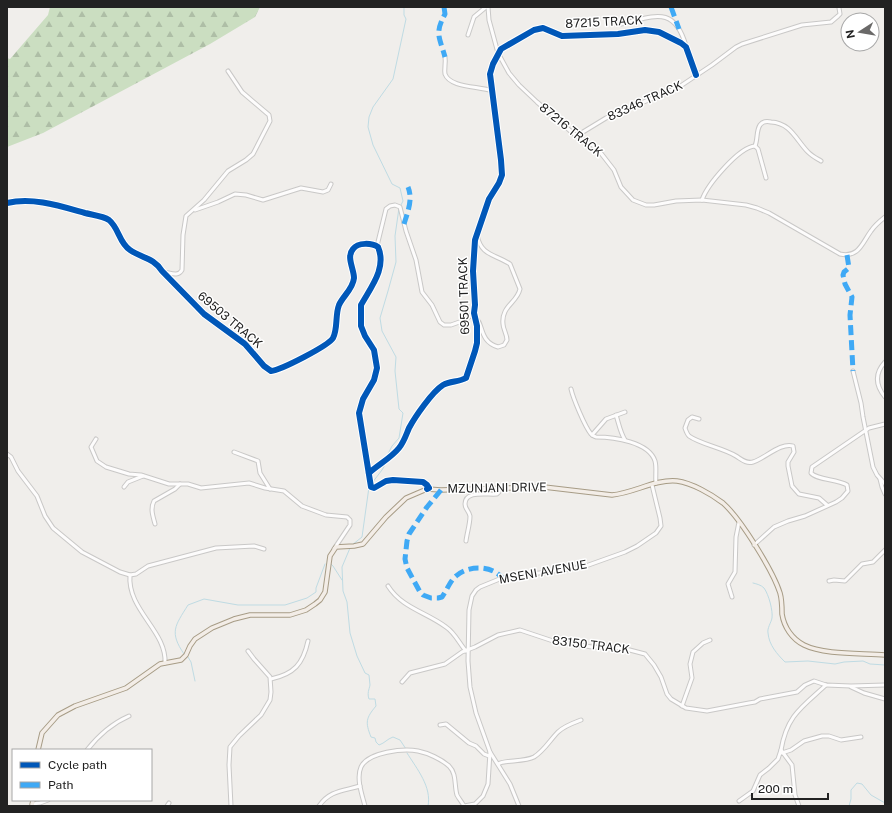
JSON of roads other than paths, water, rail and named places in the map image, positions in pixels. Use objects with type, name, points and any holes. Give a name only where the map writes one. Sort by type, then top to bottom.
[{"type":"main road","name":"MZUNJANI DRIVE","points":[[333,551],[340,546],[354,546],[363,544],[406,498],[427,489],[441,490],[556,487],[612,495],[654,484],[677,481],[695,487],[722,503],[739,522],[775,582],[781,599],[784,620],[789,632],[796,640],[805,646],[819,650],[885,655]]},
{"type":"main road","points":[[38,749],[42,734],[58,715],[75,706],[126,688],[160,664],[181,660],[186,655],[192,642],[200,635],[234,619],[256,614],[290,616],[306,610],[315,604],[320,600],[325,592],[328,563],[333,551]]},
{"type":"street","points":[[468,35],[473,18],[487,7]]},
{"type":"street","name":"87216 TRACK","points":[[487,7],[498,53],[509,73],[537,102],[575,135],[594,146],[600,152],[614,170],[621,187],[633,200],[646,205],[654,206],[676,201],[702,200],[746,205],[762,210],[840,254],[847,255],[859,250],[871,230],[885,217]]},
{"type":"street","name":"83346 TRACK","points":[[575,135],[583,132],[606,118],[674,90],[742,44],[802,25],[831,22],[838,16],[840,8]]},
{"type":"street","points":[[621,24],[656,16],[672,20],[683,34],[696,75]]},
{"type":"street","name":"87215 TRACK","points":[[498,53],[503,48],[518,39],[539,29],[547,29],[562,36],[618,34],[653,30],[677,40],[686,47]]},
{"type":"street","name":"69501 TRACK","points":[[369,473],[394,454],[401,446],[412,424],[432,394],[448,382],[466,378],[476,343],[473,252],[476,233],[489,199],[502,175],[502,160],[490,71],[498,53]]},
{"type":"street","points":[[445,57],[444,71],[450,80],[460,84],[492,91]]},
{"type":"street","points":[[194,210],[228,171],[253,154],[270,121],[269,115],[242,92],[234,83],[228,71]]},
{"type":"street","points":[[755,146],[758,130],[761,124],[766,122],[776,122],[788,128],[798,138],[808,152],[814,158],[821,161]]},
{"type":"street","points":[[702,200],[707,189],[730,162],[748,148],[755,146]]},
{"type":"street","points":[[755,146],[759,151],[766,178]]},
{"type":"street","points":[[162,271],[175,274],[181,272],[185,220],[188,213],[235,194],[246,195],[263,200],[301,188],[323,192],[328,190],[331,184]]},
{"type":"street","name":"69503 TRACK","points":[[7,203],[19,201],[41,202],[109,220],[126,247],[134,253],[151,260],[158,265],[204,314],[245,344],[266,368],[273,371],[305,356],[331,341],[334,334],[339,306],[353,283],[354,277],[350,258],[351,252],[357,245],[373,244],[377,246]]},
{"type":"street","points":[[427,489],[429,488],[428,486],[423,482],[393,480],[386,481],[377,487],[372,487],[358,413],[363,399],[374,380],[377,368],[374,350],[365,336],[361,326],[360,310],[361,305],[376,280],[380,269],[380,253],[377,246],[385,212],[388,207],[395,205],[400,207],[416,260],[422,292],[432,305],[442,324],[447,326],[455,324],[465,320],[474,313]]},
{"type":"street","points":[[474,318],[478,320],[483,335],[488,342],[496,346],[503,346],[507,340],[503,324],[504,312],[517,296],[520,289],[510,264],[490,254],[481,247],[476,233]]},
{"type":"street","points":[[885,362],[879,371],[877,378],[879,389],[885,398]]},
{"type":"street","points":[[853,371],[874,467],[880,479],[885,484]]},
{"type":"street","points":[[571,388],[572,395],[592,435],[596,437],[625,440],[649,451],[655,462],[654,484]]},
{"type":"street","points":[[592,435],[603,422],[625,412]]},
{"type":"street","points":[[616,415],[620,424],[620,432],[625,440]]},
{"type":"street","points":[[698,419],[693,417],[689,418],[685,428],[688,435],[731,453],[746,462],[750,463],[756,461],[788,445],[793,446],[794,450],[788,462],[792,486],[799,494],[819,498],[827,505]]},
{"type":"street","points":[[864,422],[867,425],[874,427]]},
{"type":"street","points":[[754,545],[774,527],[788,520],[805,516],[839,500],[846,495],[848,486],[839,481],[814,476],[811,473],[812,467],[865,431],[885,424]]},
{"type":"street","points":[[96,439],[91,447],[91,450],[101,464],[122,472],[143,476],[169,484],[188,484],[201,488],[249,483],[284,491],[302,506],[326,516],[349,518],[350,525],[335,545],[333,551]]},
{"type":"street","points":[[234,452],[258,461],[260,472],[270,489]]},
{"type":"street","points":[[7,454],[11,457],[18,471],[37,496],[45,516],[53,528],[86,555],[120,572],[130,575],[136,574],[148,566],[216,548],[254,546],[264,549]]},
{"type":"street","points":[[124,486],[128,482],[143,476]]},
{"type":"street","points":[[880,479],[880,483],[885,494]]},
{"type":"street","points":[[155,524],[151,509],[154,501],[175,489],[180,484]]},
{"type":"street","name":"MSENI AVENUE","points":[[366,806],[360,786],[360,771],[362,765],[367,760],[381,754],[411,750],[418,751],[443,762],[451,769],[455,778],[457,794],[464,806],[475,804],[483,796],[488,784],[489,754],[479,724],[470,687],[467,650],[469,605],[476,590],[502,578],[583,567],[625,552],[636,546],[656,533],[661,526],[654,484]]},
{"type":"street","points":[[466,541],[470,515],[466,509],[465,503],[467,498],[472,495],[496,494],[499,492],[500,488]]},
{"type":"street","points":[[732,597],[728,584],[735,572],[739,522]]},
{"type":"street","points":[[829,582],[834,580],[845,581],[862,564],[873,562],[885,550]]},
{"type":"street","points":[[130,575],[129,583],[137,606],[162,643],[166,663]]},
{"type":"street","points":[[388,586],[392,592],[405,604],[448,628],[467,650]]},
{"type":"street","name":"83150 TRACK","points":[[402,682],[410,673],[445,664],[467,650],[498,635],[520,630],[553,641],[592,647],[628,648],[647,656],[661,678],[668,697],[682,706],[707,711],[755,702],[760,699],[794,692],[810,682],[818,682],[826,685],[885,685]]},
{"type":"street","points":[[682,706],[692,678],[690,664],[693,652],[703,643],[710,640]]},
{"type":"street","points":[[271,679],[286,675],[297,666],[304,655],[308,641]]},
{"type":"street","points":[[231,806],[229,765],[230,747],[261,715],[270,700],[271,679],[248,651]]},
{"type":"street","points":[[739,801],[753,791],[760,775],[778,760],[784,734],[794,715],[826,685]]},
{"type":"street","points":[[851,686],[864,693],[885,699]]},
{"type":"street","points":[[89,749],[98,738],[117,722],[129,716]]},
{"type":"street","points":[[498,764],[500,762],[513,762],[534,757],[551,742],[558,732],[581,720]]},
{"type":"street","points":[[440,725],[446,724],[469,743],[476,746],[484,754],[489,754],[498,764],[510,784],[519,806]]},
{"type":"street","points":[[781,752],[791,750],[804,741],[822,736],[829,736],[841,740],[861,737]]},
{"type":"street","points":[[781,752],[792,765],[795,795],[799,806]]},
{"type":"street","points":[[319,806],[326,798],[336,791],[360,786]]},
{"type":"street","points":[[32,803],[43,801]]},
{"type":"waterway","points":[[401,205],[403,201],[400,188],[392,184],[373,145],[368,127],[369,117],[373,107],[393,79],[406,19],[404,15],[404,7]]},
{"type":"waterway","points":[[387,456],[392,446],[399,438],[403,413],[399,409],[395,371],[396,357],[382,331],[380,318],[396,262],[395,236],[399,208]]},
{"type":"waterway","points":[[372,483],[387,461]]},
{"type":"waterway","points":[[352,545],[362,537],[369,487]]},
{"type":"waterway","points":[[350,548],[342,567],[343,591],[347,602],[350,633],[357,656],[365,673],[369,675],[369,699],[375,699],[376,706],[368,717],[368,728],[371,737],[375,738],[379,745],[393,737],[400,740],[406,749]]},
{"type":"waterway","points":[[184,654],[176,640],[175,634],[177,624],[188,605],[204,599],[238,605],[285,605],[307,598],[316,592],[316,588],[325,564]]},
{"type":"waterway","points":[[331,564],[342,580]]},
{"type":"waterway","points":[[753,583],[763,587],[768,595],[772,615],[772,620],[768,629],[770,641],[774,649],[785,662],[808,661],[835,664],[863,661],[870,664],[885,665]]},
{"type":"waterway","points":[[188,657],[191,662],[195,681]]},
{"type":"waterway","points":[[407,753],[426,785],[429,799],[428,806]]},
{"type":"waterway","points":[[849,806],[851,790],[857,783],[862,784],[871,795],[885,803]]}]
